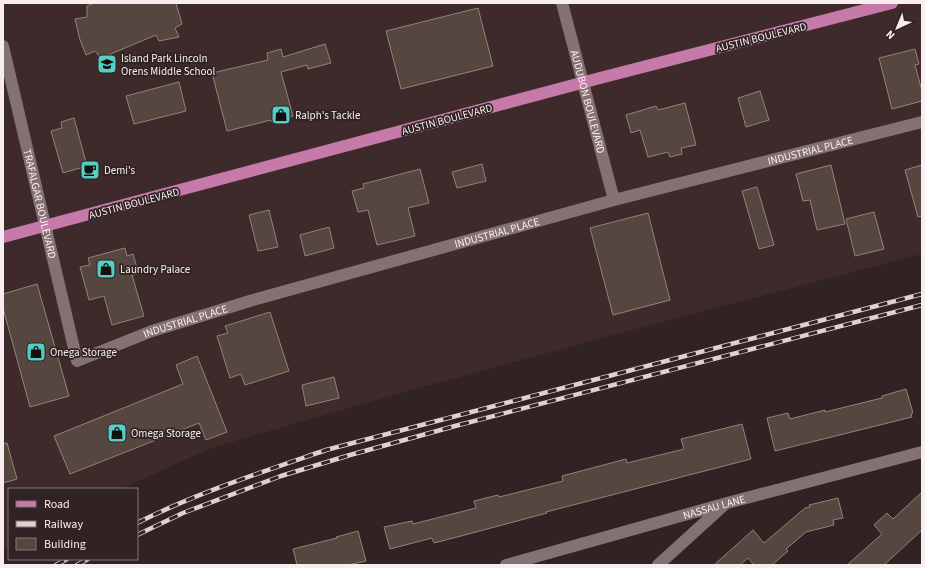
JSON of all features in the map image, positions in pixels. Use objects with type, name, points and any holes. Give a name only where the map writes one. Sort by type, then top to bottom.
[{"type":"main road","name":"AUSTIN BOULEVARD","points":[[3,237],[583,83],[892,3]]},
{"type":"street","name":"AUDUBON BOULEVARD","points":[[562,3],[614,200]]},
{"type":"street","name":"TRAFALGAR BOULEVARD","points":[[3,46],[77,361]]},
{"type":"street","name":"INDUSTRIAL PLACE","points":[[77,361],[152,331],[254,300],[614,200],[922,122]]},
{"type":"street","name":"NASSAU LANE","points":[[506,565],[726,503],[922,452]]},
{"type":"street","points":[[658,565],[726,503]]},
{"type":"shaded area","points":[[3,3],[922,3],[922,254],[639,328],[397,394],[211,448],[123,488],[8,488],[8,548],[3,550],[3,21],[5,20]]},
{"type":"building","points":[[94,3],[176,3],[182,24],[175,28],[179,37],[159,41],[156,35],[101,58],[95,51],[86,55],[80,40],[75,19],[87,17],[87,6]]},
{"type":"building","points":[[478,8],[493,66],[401,89],[386,31]]},
{"type":"building","points":[[325,44],[331,63],[308,69],[307,65],[281,72],[293,116],[227,131],[212,73],[268,60],[267,53],[281,49],[283,57]]},
{"type":"building","points":[[915,49],[919,64],[915,65],[922,91],[922,101],[892,109],[879,58]]},
{"type":"building","points":[[179,82],[186,111],[134,124],[126,96]]},
{"type":"building","points":[[760,91],[769,120],[746,127],[738,98]]},
{"type":"building","points":[[685,103],[696,145],[681,148],[682,154],[670,157],[668,152],[648,157],[640,130],[631,133],[626,115],[656,106],[658,110]]},
{"type":"building","points":[[74,118],[87,166],[63,173],[51,131],[62,128],[61,122]]},
{"type":"building","points":[[482,164],[486,181],[457,188],[452,172]]},
{"type":"building","points":[[831,165],[845,224],[817,230],[810,200],[803,201],[796,174]]},
{"type":"building","points":[[922,165],[922,216],[918,217],[905,170]]},
{"type":"building","points":[[420,169],[429,203],[408,208],[415,236],[377,245],[368,210],[358,212],[352,191],[364,188],[363,184]]},
{"type":"building","points":[[757,187],[774,245],[759,249],[742,191]]},
{"type":"building","points":[[269,210],[278,247],[258,251],[249,215]]},
{"type":"building","points":[[874,212],[884,249],[855,256],[846,219]]},
{"type":"building","points":[[648,213],[670,300],[613,315],[590,228]]},
{"type":"building","points":[[329,227],[334,248],[305,256],[300,235]]},
{"type":"building","points":[[125,248],[127,256],[133,254],[139,274],[132,275],[144,316],[112,325],[104,296],[89,300],[80,267],[90,265],[88,258]]},
{"type":"building","name":"Onega Storage","points":[[37,284],[69,396],[30,407],[3,308],[3,294]]},
{"type":"building","points":[[270,312],[289,371],[245,385],[241,374],[230,378],[217,336],[228,333],[225,326]]},
{"type":"building","name":"Omega Storage","points":[[197,356],[227,432],[206,440],[199,423],[70,474],[54,436],[183,384],[176,365]]},
{"type":"building","points":[[334,377],[339,398],[306,406],[302,385]]},
{"type":"building","points":[[906,389],[913,413],[911,414],[912,417],[775,451],[767,418],[788,413],[790,419],[825,410],[825,412],[882,398],[882,396]]},
{"type":"building","points":[[742,424],[751,459],[546,512],[547,513],[434,543],[432,538],[390,549],[384,527],[412,521],[413,524],[476,508],[474,501],[498,495],[499,497],[563,481],[562,476],[626,459],[627,463],[684,449],[681,439]]},
{"type":"building","points":[[7,443],[17,479],[3,483],[3,444]]},
{"type":"building","points":[[922,492],[922,530],[884,565],[847,565],[882,534],[874,525],[887,513],[893,519]]},
{"type":"building","points":[[838,498],[843,518],[833,520],[834,525],[806,532],[786,549],[788,551],[772,565],[754,565],[748,558],[740,565],[714,565],[753,530],[764,543],[805,508],[810,507],[809,505]]},
{"type":"building","points":[[358,531],[366,561],[348,565],[297,565],[293,549]]},
{"type":"railway","points":[[138,523],[206,493],[326,450],[922,294]]},
{"type":"railway","points":[[138,535],[183,513],[281,476],[350,455],[455,426],[922,305]]},
{"type":"railway","points":[[56,565],[65,560]]},
{"type":"railway","points":[[77,565],[86,560]]},
{"type":"place","name":"Island Park Lincoln Orens Middle School","points":[[107,64]]},
{"type":"place","name":"Ralph's Tackle","points":[[281,115]]},
{"type":"place","name":"Demi's","points":[[90,170]]},
{"type":"place","name":"Laundry Palace","points":[[106,269]]},
{"type":"place","name":"Onega Storage","points":[[36,352]]},
{"type":"place","name":"Omega Storage","points":[[117,433]]}]
